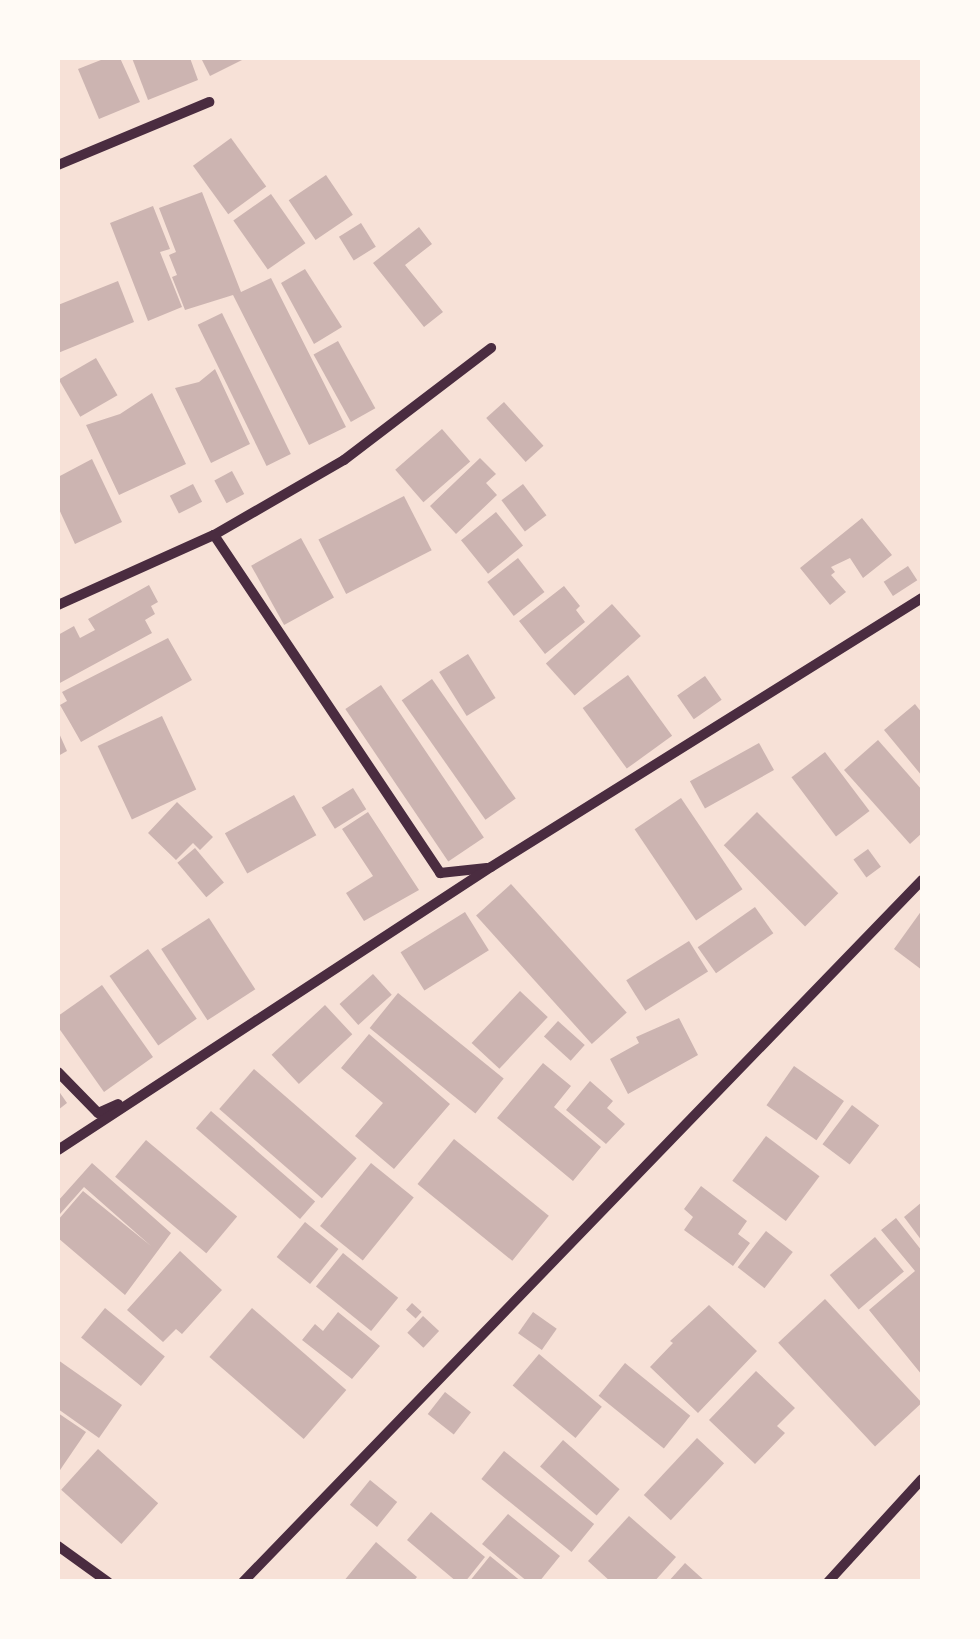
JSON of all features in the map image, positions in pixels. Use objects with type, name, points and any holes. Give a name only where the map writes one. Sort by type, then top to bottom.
[{"type":"street","points":[[58,165],[209,102]]},
{"type":"street","points":[[58,605],[214,534],[344,460],[490,348]]},
{"type":"street","points":[[214,534],[440,872],[492,867]]},
{"type":"street","points":[[58,1150],[492,867],[922,598]]},
{"type":"street","points":[[243,1582],[922,880]]},
{"type":"street","points":[[58,1072],[98,1112],[144,1093]]},
{"type":"street","points":[[828,1582],[922,1479]]},
{"type":"street","points":[[58,1546],[108,1582]]},
{"type":"building","points":[[106,58],[120,58],[140,102],[99,119],[78,69]]},
{"type":"building","points":[[132,58],[190,58],[198,80],[148,100]]},
{"type":"building","points":[[201,58],[246,58],[210,76]]},
{"type":"building","points":[[231,138],[266,187],[228,214],[193,166]]},
{"type":"building","points":[[326,175],[353,215],[316,240],[289,200]]},
{"type":"building","points":[[202,192],[241,292],[271,278],[346,427],[309,445],[233,295],[185,310],[172,277],[177,275],[169,255],[176,252],[159,208]]},
{"type":"building","points":[[271,194],[305,243],[268,270],[233,220]]},
{"type":"building","points":[[153,206],[170,249],[160,252],[182,307],[148,321],[110,223]]},
{"type":"building","points":[[361,223],[376,247],[354,261],[339,237]]},
{"type":"building","points":[[419,227],[432,244],[405,265],[443,312],[424,327],[373,263]]},
{"type":"building","points":[[305,269],[342,327],[314,344],[281,283]]},
{"type":"building","points":[[118,281],[134,322],[58,353],[58,305]]},
{"type":"building","points":[[222,313],[291,454],[267,466],[198,325]]},
{"type":"building","points":[[338,341],[375,408],[351,422],[314,355]]},
{"type":"building","points":[[96,358],[118,395],[80,417],[59,380]]},
{"type":"building","points":[[215,369],[250,444],[211,463],[175,388],[199,382]]},
{"type":"building","points":[[152,393],[186,464],[119,495],[86,425],[120,414]]},
{"type":"building","points":[[504,402],[543,446],[526,462],[486,418]]},
{"type":"building","points":[[442,429],[470,461],[423,502],[395,470]]},
{"type":"building","points":[[480,458],[496,474],[486,483],[497,495],[456,534],[430,506]]},
{"type":"building","points":[[92,459],[122,522],[75,544],[58,507],[58,477]]},
{"type":"building","points":[[232,471],[244,494],[227,503],[214,480]]},
{"type":"building","points":[[193,484],[202,502],[179,514],[170,496]]},
{"type":"building","points":[[523,484],[546,515],[525,531],[501,500]]},
{"type":"building","points":[[404,496],[432,550],[346,594],[318,540]]},
{"type":"building","points":[[496,512],[523,545],[488,574],[461,540]]},
{"type":"building","points":[[862,518],[892,555],[863,578],[850,558],[831,567],[835,572],[831,575],[846,592],[830,605],[800,568]]},
{"type":"building","points":[[301,538],[334,597],[284,625],[251,566]]},
{"type":"building","points":[[518,558],[544,592],[514,616],[487,582]]},
{"type":"building","points":[[908,566],[917,580],[893,596],[884,582]]},
{"type":"building","points":[[149,585],[158,602],[151,606],[155,614],[145,620],[152,633],[58,684],[58,635],[74,626],[80,638],[95,630],[88,619]]},
{"type":"building","points":[[564,586],[580,606],[576,610],[585,622],[545,654],[519,621]]},
{"type":"building","points":[[612,604],[641,636],[575,696],[546,664]]},
{"type":"building","points":[[168,638],[192,680],[81,742],[60,705],[67,701],[62,692]]},
{"type":"building","points":[[468,654],[496,698],[467,716],[439,672]]},
{"type":"building","points":[[628,675],[672,736],[627,769],[583,708]]},
{"type":"building","points":[[705,676],[722,700],[694,719],[677,696]]},
{"type":"building","points":[[432,679],[516,799],[485,820],[402,700]]},
{"type":"building","points":[[381,685],[484,838],[448,862],[345,709]]},
{"type":"building","points":[[915,704],[922,713],[922,776],[884,730]]},
{"type":"building","points":[[162,716],[196,789],[132,819],[98,746]]},
{"type":"building","points":[[58,731],[67,751],[58,756]]},
{"type":"building","points":[[878,740],[922,790],[922,833],[910,844],[844,770]]},
{"type":"building","points":[[759,743],[774,770],[705,808],[690,781]]},
{"type":"building","points":[[825,752],[870,811],[836,836],[791,777]]},
{"type":"building","points":[[353,788],[366,809],[335,829],[322,808]]},
{"type":"building","points":[[294,795],[316,835],[247,874],[225,833]]},
{"type":"building","points":[[681,798],[743,889],[696,921],[635,829]]},
{"type":"building","points":[[177,802],[213,837],[200,850],[193,843],[176,860],[148,833]]},
{"type":"building","points":[[368,812],[419,890],[364,921],[346,893],[373,876],[342,829]]},
{"type":"building","points":[[757,812],[838,893],[805,927],[724,845]]},
{"type":"building","points":[[195,848],[224,882],[206,897],[177,863]]},
{"type":"building","points":[[868,849],[881,867],[866,877],[853,860]]},
{"type":"building","points":[[511,884],[627,1013],[592,1044],[476,915]]},
{"type":"building","points":[[755,907],[773,933],[716,973],[698,947]]},
{"type":"building","points":[[922,910],[922,970],[894,949]]},
{"type":"building","points":[[465,912],[489,950],[424,990],[401,952]]},
{"type":"building","points":[[209,918],[255,989],[207,1020],[161,949]]},
{"type":"building","points":[[689,941],[708,972],[645,1011],[626,980]]},
{"type":"building","points":[[148,949],[197,1019],[158,1046],[109,976]]},
{"type":"building","points":[[373,974],[392,995],[358,1025],[340,1004]]},
{"type":"building","points":[[102,985],[153,1057],[104,1092],[58,1027],[58,1016]]},
{"type":"building","points":[[520,991],[548,1017],[499,1069],[472,1043]]},
{"type":"building","points":[[398,993],[504,1079],[475,1114],[370,1028]]},
{"type":"building","points":[[325,1005],[352,1034],[299,1084],[272,1055]]},
{"type":"building","points":[[679,1018],[698,1055],[628,1094],[610,1059],[639,1043],[636,1037]]},
{"type":"building","points":[[558,1021],[585,1045],[571,1061],[544,1037]]},
{"type":"building","points":[[369,1034],[450,1104],[394,1169],[355,1136],[383,1103],[341,1068]]},
{"type":"building","points":[[543,1063],[571,1086],[554,1107],[601,1147],[573,1181],[497,1118]]},
{"type":"building","points":[[794,1066],[844,1101],[816,1140],[766,1105]]},
{"type":"building","points":[[254,1069],[357,1158],[322,1198],[219,1109]]},
{"type":"building","points":[[590,1081],[613,1101],[607,1108],[625,1124],[606,1144],[566,1110]]},
{"type":"building","points":[[58,1090],[67,1103],[58,1110]]},
{"type":"building","points":[[852,1105],[879,1125],[850,1165],[823,1144]]},
{"type":"building","points":[[211,1111],[315,1202],[300,1219],[196,1128]]},
{"type":"building","points":[[766,1136],[820,1176],[786,1221],[732,1181]]},
{"type":"building","points":[[454,1139],[549,1216],[512,1261],[417,1184]]},
{"type":"building","points":[[146,1140],[237,1216],[206,1253],[115,1177]]},
{"type":"building","points":[[92,1163],[171,1233],[125,1295],[58,1238],[58,1220],[83,1191],[151,1246],[84,1187],[60,1214],[58,1201]]},
{"type":"building","points":[[371,1163],[414,1198],[363,1261],[320,1226]]},
{"type":"building","points":[[701,1186],[747,1221],[738,1234],[750,1243],[733,1266],[684,1230],[693,1217],[684,1209]]},
{"type":"building","points":[[922,1202],[922,1241],[904,1217]]},
{"type":"building","points":[[896,1218],[922,1251],[922,1375],[869,1310],[915,1271],[881,1230]]},
{"type":"building","points":[[305,1222],[338,1249],[310,1284],[277,1257]]},
{"type":"building","points":[[766,1231],[793,1252],[764,1288],[738,1267]]},
{"type":"building","points":[[875,1237],[904,1271],[859,1309],[830,1275]]},
{"type":"building","points":[[180,1251],[222,1290],[182,1334],[176,1329],[163,1342],[127,1310]]},
{"type":"building","points":[[343,1253],[398,1298],[371,1331],[316,1286]]},
{"type":"building","points":[[825,1299],[922,1403],[875,1447],[778,1343]]},
{"type":"building","points":[[412,1303],[422,1312],[416,1318],[406,1310]]},
{"type":"building","points":[[709,1305],[757,1351],[698,1413],[650,1367],[673,1343],[670,1341]]},
{"type":"building","points":[[105,1308],[165,1356],[141,1386],[81,1338]]},
{"type":"building","points":[[252,1308],[346,1390],[304,1439],[209,1357]]},
{"type":"building","points":[[338,1312],[380,1346],[352,1379],[302,1340],[315,1324],[323,1331]]},
{"type":"building","points":[[533,1312],[557,1329],[542,1350],[518,1333]]},
{"type":"building","points":[[423,1316],[439,1331],[423,1348],[407,1333]]},
{"type":"building","points":[[539,1354],[602,1407],[575,1438],[513,1385]]},
{"type":"building","points":[[58,1360],[122,1405],[99,1438],[58,1409]]},
{"type":"building","points":[[625,1363],[690,1416],[664,1449],[599,1396]]},
{"type":"building","points":[[756,1371],[795,1408],[777,1426],[785,1433],[755,1464],[709,1420]]},
{"type":"building","points":[[445,1392],[471,1412],[454,1434],[428,1414]]},
{"type":"building","points":[[58,1413],[86,1432],[58,1473]]},
{"type":"building","points":[[697,1438],[724,1463],[671,1520],[644,1495]]},
{"type":"building","points":[[563,1440],[620,1489],[597,1516],[540,1466]]},
{"type":"building","points":[[98,1449],[158,1503],[121,1544],[61,1490]]},
{"type":"building","points":[[504,1451],[594,1524],[571,1552],[481,1479]]},
{"type":"building","points":[[370,1480],[397,1502],[377,1527],[350,1505]]},
{"type":"building","points":[[431,1512],[485,1557],[465,1582],[457,1582],[407,1540]]},
{"type":"building","points":[[508,1514],[560,1556],[539,1582],[528,1582],[482,1544]]},
{"type":"building","points":[[629,1516],[676,1557],[654,1582],[611,1582],[588,1561]]},
{"type":"building","points":[[376,1542],[417,1577],[413,1582],[343,1582]]},
{"type":"building","points":[[490,1556],[522,1582],[469,1582]]},
{"type":"building","points":[[685,1563],[706,1582],[668,1582]]}]
